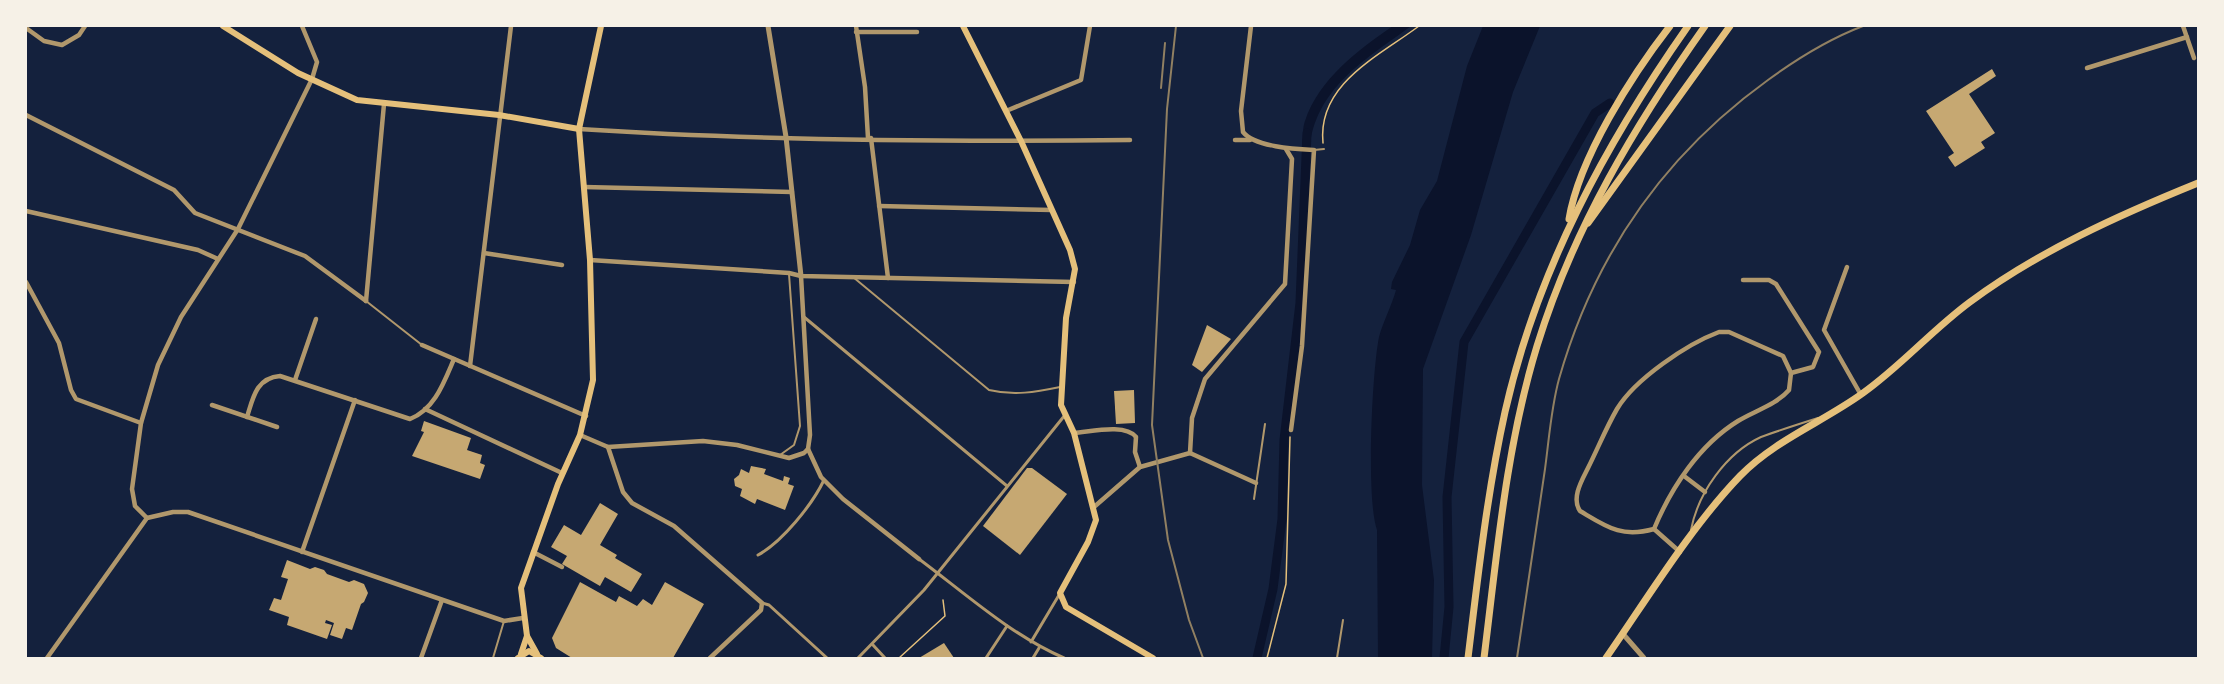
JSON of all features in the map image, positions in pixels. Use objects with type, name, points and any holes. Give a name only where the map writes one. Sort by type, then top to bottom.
[{"type":"main road","points":[[224,26],[312,79],[357,100],[500,115],[579,129]]},
{"type":"main road","points":[[540,657],[527,636],[521,588],[562,473],[580,435],[593,380],[590,261],[579,129],[601,26]]},
{"type":"main road","points":[[963,26],[1021,141],[1070,250],[1075,269],[1066,318],[1060,387],[1065,415],[1074,433],[1096,520],[1088,542],[1060,593],[1066,607],[1153,658]]},
{"type":"main road","points":[[1568,227],[1573,197],[1620,100],[1670,26]]},
{"type":"main road","points":[[1468,658],[1486,517],[1505,411],[1532,318],[1568,227],[1624,121],[1688,26]]},
{"type":"main road","points":[[1484,658],[1502,509],[1522,406],[1537,346],[1583,229],[1636,128],[1705,26]]},
{"type":"main road","points":[[1583,229],[1604,204],[1730,26]]},
{"type":"main road","points":[[1606,658],[1708,513],[1740,475],[1790,437],[1861,394],[1889,373],[1960,310],[2014,273],[2132,211],[2198,183]]},
{"type":"main road","points":[[519,657],[527,636]]},
{"type":"main road","points":[[519,657],[529,651],[540,657]]},
{"type":"street","points":[[26,28],[44,41],[62,45],[79,35],[85,26]]},
{"type":"street","points":[[147,518],[135,506],[132,489],[141,423],[158,365],[169,341],[238,229],[312,79],[317,62],[302,26]]},
{"type":"street","points":[[470,366],[511,26]]},
{"type":"street","points":[[768,26],[786,137],[801,276],[810,435],[808,449],[824,480],[843,499],[1007,626],[1039,648],[1064,658]]},
{"type":"street","points":[[1006,111],[1081,80],[1090,26]]},
{"type":"street","points":[[1251,26],[1240,119],[1242,132],[1252,140]]},
{"type":"street","points":[[2183,26],[2194,58]]},
{"type":"street","points":[[888,278],[856,28],[916,32]]},
{"type":"street","points":[[2086,68],[2187,37]]},
{"type":"street","points":[[366,301],[384,104]]},
{"type":"street","points":[[26,115],[119,165],[174,190],[195,213],[305,256],[366,301]]},
{"type":"street","points":[[579,129],[786,137],[1021,141],[1130,140]]},
{"type":"street","points":[[1235,140],[1252,140],[1286,149],[1314,150],[1302,346],[1291,430]]},
{"type":"street","points":[[1190,453],[1192,418],[1205,379],[1285,284],[1292,159],[1286,149]]},
{"type":"street","points":[[584,188],[792,192]]},
{"type":"street","points":[[879,206],[1052,210]]},
{"type":"street","points":[[26,211],[198,250],[218,259]]},
{"type":"street","points":[[484,253],[562,265]]},
{"type":"street","points":[[590,261],[789,273],[801,276],[1074,282]]},
{"type":"street","points":[[1847,267],[1824,330],[1861,394]]},
{"type":"street","points":[[1743,280],[1769,280],[1776,284],[1819,351],[1814,367],[1791,374]]},
{"type":"street","points":[[26,282],[59,343],[71,390],[76,399],[141,423]]},
{"type":"street","points":[[804,317],[1007,486]]},
{"type":"street","points":[[294,380],[316,319]]},
{"type":"street","points":[[1719,332],[1729,332],[1783,356],[1791,374],[1792,382],[1784,396],[1736,422],[1712,441],[1684,476],[1654,529],[1636,534],[1619,532],[1580,511],[1576,506],[1576,499],[1584,477],[1618,407],[1638,385],[1668,361],[1719,332]]},
{"type":"street","points":[[422,345],[586,416]]},
{"type":"street","points":[[247,417],[255,392],[264,381],[276,376],[410,419],[425,409],[440,392],[454,359]]},
{"type":"street","points":[[302,552],[355,400]]},
{"type":"street","points":[[212,405],[277,428]]},
{"type":"street","points":[[425,409],[562,473]]},
{"type":"street","points":[[858,658],[873,645],[938,573],[1065,415]]},
{"type":"street","points":[[1074,433],[1121,430],[1132,432],[1136,437],[1136,452],[1140,467]]},
{"type":"street","points":[[580,435],[608,447],[703,441],[738,445],[778,456],[797,456],[808,449]]},
{"type":"street","points":[[608,447],[623,492],[632,503],[674,526],[762,603],[769,605],[827,658]]},
{"type":"street","points":[[1094,507],[1140,467],[1190,453],[1256,483]]},
{"type":"street","points":[[1684,476],[1705,492]]},
{"type":"street","points":[[758,555],[771,548],[817,495],[824,480]]},
{"type":"street","points":[[47,658],[147,518],[173,512],[188,512],[504,621],[523,618]]},
{"type":"street","points":[[1654,529],[1680,552]]},
{"type":"street","points":[[532,552],[562,567]]},
{"type":"street","points":[[1031,642],[1060,593]]},
{"type":"street","points":[[422,658],[442,600]]},
{"type":"street","points":[[710,658],[761,610],[762,603]]},
{"type":"street","points":[[986,658],[1007,626]]},
{"type":"street","points":[[1623,634],[1644,658]]},
{"type":"street","points":[[873,645],[885,658]]},
{"type":"street","points":[[1033,658],[1039,648]]},
{"type":"lane","points":[[1314,150],[1324,149]]},
{"type":"lane","points":[[778,456],[794,445],[800,426],[789,273]]},
{"type":"lane","points":[[852,277],[989,390],[1005,394],[1060,387]]},
{"type":"lane","points":[[366,301],[422,345]]},
{"type":"lane","points":[[1688,542],[1693,520],[1705,492],[1736,455],[1759,438],[1825,415]]},
{"type":"lane","points":[[1254,499],[1265,424]]},
{"type":"lane","points":[[1337,658],[1343,620]]},
{"type":"lane","points":[[493,658],[504,621]]},
{"type":"path","points":[[1324,149],[1321,125],[1326,108],[1340,88],[1356,71],[1419,26]]},
{"type":"path","points":[[1267,658],[1286,584],[1288,444],[1291,430]]},
{"type":"path","points":[[899,658],[945,616],[943,600]]},
{"type":"water","points":[[1393,26],[1411,26],[1347,75],[1323,106],[1310,144],[1302,143],[1304,124],[1311,106],[1330,79],[1366,45]]},
{"type":"water","points":[[1483,26],[1540,26],[1513,92],[1471,235],[1423,369],[1422,485],[1434,580],[1432,658],[1378,658],[1377,530],[1371,465],[1376,354],[1379,337],[1396,290],[1391,289],[1392,282],[1410,245],[1420,210],[1437,181],[1467,66]]},
{"type":"building","points":[[1992,69],[1996,76],[1969,94],[1995,133],[1981,142],[1985,148],[1955,167],[1948,157],[1954,153],[1926,111]]},
{"type":"building","points":[[1207,325],[1231,339],[1202,372],[1192,365]]},
{"type":"building","points":[[1134,390],[1135,423],[1116,424],[1114,391]]},
{"type":"building","points":[[424,421],[471,438],[467,450],[482,455],[480,463],[485,465],[480,479],[412,456],[424,432],[421,431]]},
{"type":"building","points":[[751,466],[766,469],[764,474],[783,481],[784,476],[790,478],[788,484],[794,486],[785,510],[757,499],[755,504],[740,496],[742,489],[735,486],[734,479],[739,475],[741,469],[749,473]]},
{"type":"building","points":[[1027,468],[1032,468],[1067,494],[1020,555],[983,526]]},
{"type":"building","points":[[600,503],[618,514],[600,545],[617,555],[615,558],[642,574],[631,592],[605,577],[600,586],[562,564],[567,556],[551,547],[564,525],[581,535]]},
{"type":"building","points":[[287,560],[310,569],[315,567],[324,570],[327,574],[349,582],[354,580],[364,584],[368,593],[361,604],[352,630],[346,628],[342,639],[330,635],[334,623],[326,620],[325,623],[332,625],[327,639],[287,625],[289,617],[269,610],[274,598],[281,600],[288,579],[281,577]]},
{"type":"building","points":[[580,582],[616,602],[619,596],[637,606],[643,599],[652,605],[665,582],[704,604],[673,658],[572,658],[556,648],[552,638]]},
{"type":"building","points":[[944,643],[954,658],[919,658]]},
{"type":"waterway","points":[[1444,658],[1449,607],[1447,497],[1464,342],[1595,113],[1610,103]]},
{"type":"waterway","points":[[1257,658],[1273,589],[1282,519],[1284,440],[1300,303],[1307,133]]},
{"type":"railway","points":[[1176,26],[1167,109],[1152,425],[1168,540],[1189,620],[1203,658]]},
{"type":"railway","points":[[1517,658],[1556,390],[1574,334],[1613,250],[1665,175],[1696,141],[1731,109],[1802,57],[1863,26]]},
{"type":"railway","points":[[1161,88],[1165,43]]}]
